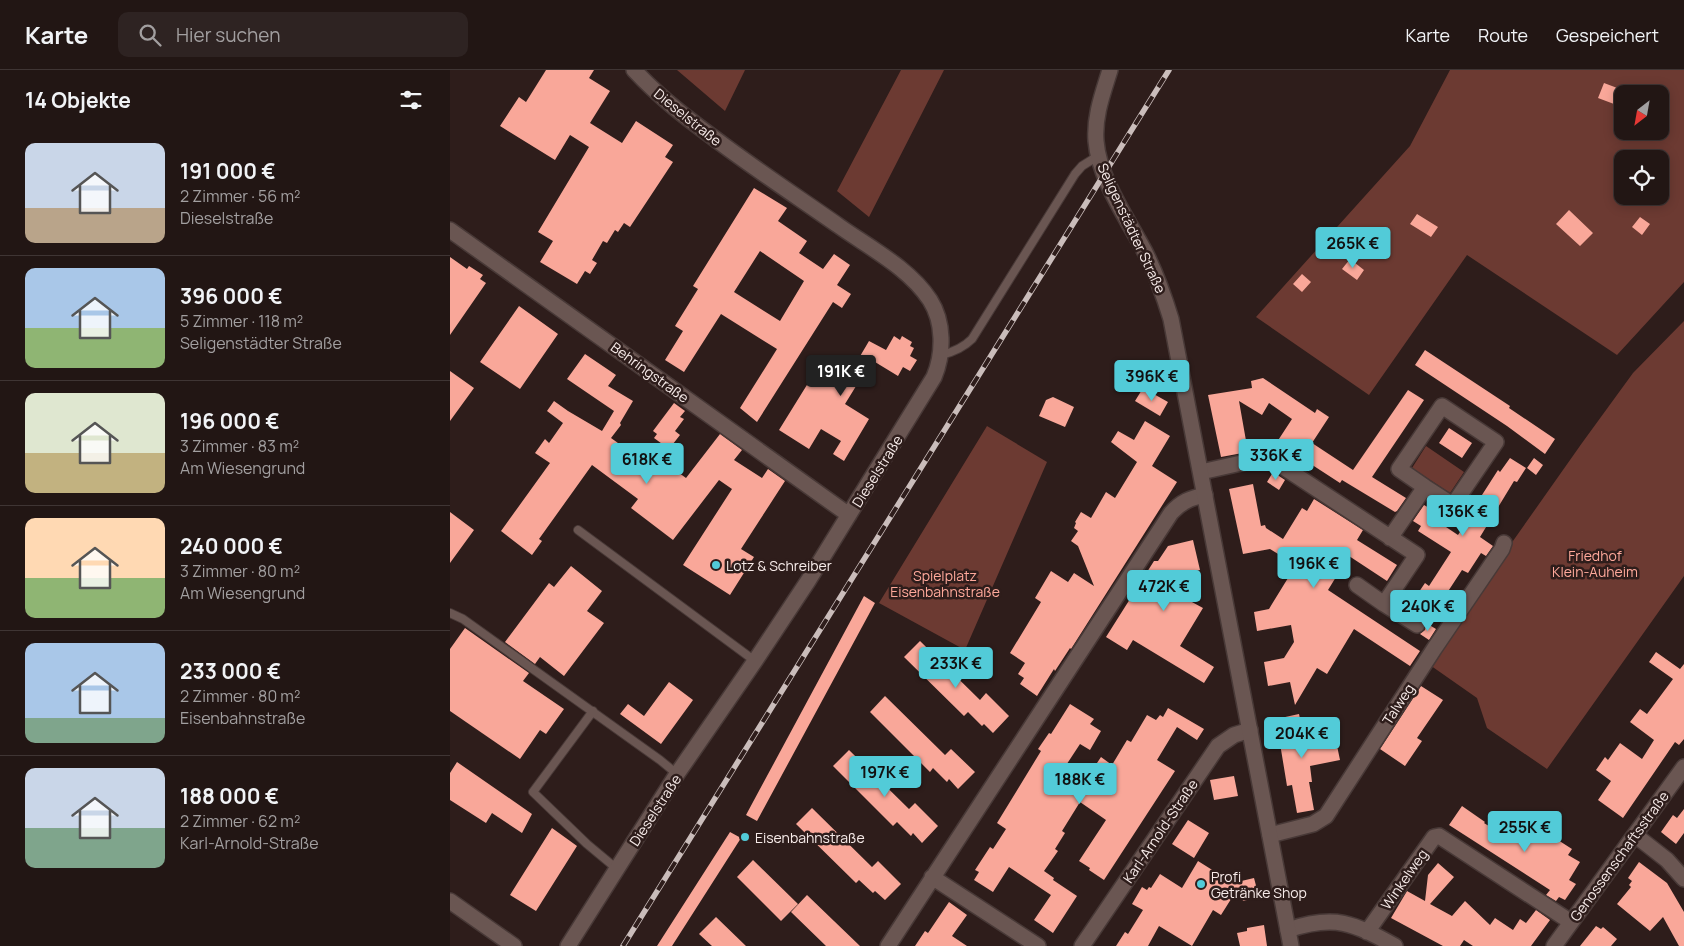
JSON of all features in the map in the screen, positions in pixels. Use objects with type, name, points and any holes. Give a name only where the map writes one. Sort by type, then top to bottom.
[{"type":"street","name":"Dieselstraße","points":[[568,946],[677,774],[755,661],[849,515],[931,383],[938,369],[941,355],[937,314],[931,302],[916,282],[884,257],[738,156],[680,113],[658,95],[634,70]]},
{"type":"street","name":"Seligenstädter Straße","points":[[1110,70],[1099,107],[1096,127],[1098,156],[1104,174],[1145,252],[1164,296],[1171,319],[1291,946]]},
{"type":"street","name":"Behringstraße","points":[[450,230],[849,515]]},
{"type":"street","points":[[1442,406],[1496,442],[1453,505],[1425,487],[1399,470],[1442,406]]},
{"type":"street","points":[[1201,472],[1268,457],[1417,556],[1384,604]]},
{"type":"street","points":[[1390,538],[1425,487]]},
{"type":"street","points":[[888,946],[1171,513],[1183,502],[1205,495]]},
{"type":"street","name":"Talweg","points":[[1270,835],[1313,824],[1326,816],[1434,649],[1502,549],[1504,543]]},
{"type":"street","points":[[1356,585],[1416,625]]},
{"type":"street","name":"Karl-Arnold-Straße","points":[[1082,946],[1218,746],[1234,735],[1250,730]]},
{"type":"street","name":"Genossenschaftsstraße","points":[[1554,946],[1684,767]]},
{"type":"street","points":[[1635,835],[1667,860],[1684,879]]},
{"type":"street","name":"Winkelweg","points":[[1367,932],[1434,837],[1439,836],[1571,922]]},
{"type":"street","points":[[932,877],[1038,946]]},
{"type":"street","points":[[450,901],[514,946]]},
{"type":"street","points":[[1288,930],[1326,921],[1340,922],[1367,932],[1395,946]]},
{"type":"lane","points":[[941,355],[955,352],[972,339],[1076,174],[1082,166],[1098,156]]},
{"type":"lane","points":[[578,530],[755,661]]},
{"type":"lane","points":[[450,614],[463,618],[677,774]]},
{"type":"lane","points":[[593,711],[533,792],[617,869]]},
{"type":"green space","points":[[677,70],[745,70],[725,111]]},
{"type":"green space","points":[[901,70],[944,70],[869,217],[837,191]]},
{"type":"green space","points":[[1450,70],[1684,70],[1684,282],[1617,355],[1467,255],[1369,395],[1256,317],[1410,146]]},
{"type":"green space","name":"Friedhof Klein-Auheim","points":[[1684,321],[1684,576],[1547,769],[1487,728],[1477,698],[1427,663],[1633,373]]},
{"type":"green space","name":"Spielplatz Eisenbahnstraße","points":[[987,426],[1047,462],[965,650],[879,603]]},
{"type":"green space","points":[[1426,446],[1464,472],[1450,493],[1412,468]]},
{"type":"building","points":[[546,70],[594,70],[589,78],[610,91],[590,123],[622,143],[636,121],[673,145],[665,157],[673,162],[630,227],[624,223],[618,232],[615,230],[607,243],[603,241],[592,260],[597,263],[590,274],[585,271],[577,284],[540,262],[553,241],[538,232],[589,147],[570,135],[555,160],[500,126],[519,97],[526,102]]},
{"type":"building","points":[[1604,83],[1614,87],[1614,104],[1598,98]]},
{"type":"building","points":[[754,188],[787,208],[778,221],[807,241],[799,253],[823,269],[834,254],[850,265],[837,285],[851,294],[842,308],[833,302],[757,422],[740,408],[777,349],[721,314],[684,372],[665,360],[683,331],[675,326],[698,289],[693,286]],"holes":[[[760,251],[804,281],[780,321],[734,292]]]},
{"type":"building","points":[[1569,210],[1593,233],[1580,246],[1556,224]]},
{"type":"building","points":[[1417,214],[1438,227],[1431,237],[1410,224]]},
{"type":"building","points":[[1640,217],[1650,224],[1642,235],[1632,227]]},
{"type":"building","points":[[450,257],[467,269],[469,266],[483,275],[480,279],[486,283],[450,335]]},
{"type":"building","points":[[1350,259],[1364,270],[1357,280],[1342,269]]},
{"type":"building","points":[[1302,274],[1311,282],[1302,292],[1293,284]]},
{"type":"building","points":[[519,306],[558,334],[520,389],[480,362]]},
{"type":"building","points":[[894,336],[900,340],[902,336],[912,342],[910,346],[914,348],[910,356],[917,360],[910,371],[903,367],[898,376],[875,362],[864,379],[861,378],[845,404],[869,419],[844,461],[833,454],[841,441],[821,429],[809,449],[779,430],[823,359],[849,375],[869,341],[886,350]]},
{"type":"building","points":[[1425,350],[1510,406],[1509,408],[1555,439],[1545,454],[1507,426],[1415,365]]},
{"type":"building","points":[[585,354],[616,375],[608,386],[633,401],[620,423],[621,425],[611,438],[646,463],[653,454],[686,478],[720,434],[742,450],[734,460],[762,478],[768,469],[785,481],[741,549],[754,557],[730,595],[683,565],[732,489],[719,480],[673,540],[631,508],[638,499],[592,465],[539,539],[542,541],[532,555],[501,531],[550,463],[535,453],[545,439],[549,443],[563,423],[547,411],[554,401],[602,431],[614,411],[567,379]]},
{"type":"building","points":[[450,371],[474,388],[450,421]]},
{"type":"building","points":[[1263,378],[1315,413],[1317,409],[1329,417],[1312,443],[1353,470],[1408,390],[1424,400],[1372,477],[1406,498],[1397,511],[1395,512],[1342,480],[1340,483],[1300,457],[1295,464],[1283,456],[1286,452],[1275,445],[1292,419],[1269,403],[1262,415],[1239,401],[1248,452],[1221,457],[1208,395],[1252,388],[1251,381]]},
{"type":"building","points":[[1143,388],[1168,402],[1160,416],[1135,401]]},
{"type":"building","points":[[1053,397],[1074,407],[1065,427],[1039,416],[1046,400]]},
{"type":"building","points":[[674,403],[685,411],[680,417],[684,419],[675,431],[680,435],[669,449],[654,438],[657,434],[653,431]]},
{"type":"building","points":[[1145,421],[1170,436],[1152,466],[1177,482],[1071,649],[1055,671],[1054,669],[1037,696],[1020,684],[1024,678],[1018,674],[1025,663],[1010,653],[1041,602],[1035,598],[1051,571],[1068,582],[1074,573],[1094,586],[1078,546],[1071,541],[1078,531],[1074,528],[1075,522],[1081,512],[1091,518],[1106,492],[1115,498],[1137,462],[1111,442],[1118,431],[1134,440]]},
{"type":"building","points":[[1449,428],[1472,443],[1462,458],[1439,443]]},
{"type":"building","points":[[1510,458],[1526,468],[1517,482],[1514,481],[1480,537],[1493,546],[1486,556],[1481,553],[1468,573],[1462,570],[1445,596],[1441,593],[1423,618],[1408,608],[1425,583],[1429,586],[1451,552],[1418,531],[1421,526],[1413,521],[1424,505],[1431,509],[1428,515],[1458,535],[1498,470],[1500,472]]},
{"type":"building","points":[[1534,458],[1543,465],[1536,475],[1527,468]]},
{"type":"building","points":[[1273,472],[1285,480],[1279,490],[1267,482]]},
{"type":"building","points":[[1253,484],[1261,526],[1265,525],[1266,528],[1283,539],[1302,508],[1307,511],[1314,499],[1363,530],[1357,540],[1397,565],[1387,581],[1349,556],[1328,590],[1420,651],[1410,666],[1354,629],[1327,674],[1317,668],[1295,705],[1290,682],[1268,686],[1264,662],[1284,658],[1294,642],[1291,625],[1257,631],[1254,612],[1269,609],[1296,565],[1270,549],[1243,554],[1229,489]]},
{"type":"building","points":[[450,512],[474,530],[450,563]]},
{"type":"building","points":[[1193,540],[1200,570],[1176,575],[1179,595],[1203,608],[1180,646],[1214,667],[1204,683],[1133,640],[1127,650],[1106,637],[1154,561],[1158,561],[1168,546]]},
{"type":"building","points":[[571,566],[602,591],[587,611],[604,623],[564,676],[540,657],[535,664],[505,642],[549,583],[554,587]]},
{"type":"building","points":[[864,596],[875,603],[757,821],[746,815]]},
{"type":"building","points":[[1426,623],[1436,629],[1429,640],[1420,634],[1425,630]]},
{"type":"building","points":[[465,628],[529,673],[523,681],[564,709],[546,734],[540,730],[520,759],[450,711],[450,649]]},
{"type":"building","points":[[920,641],[980,700],[986,693],[1009,716],[993,733],[984,724],[982,726],[968,712],[964,716],[904,657]]},
{"type":"building","points":[[1656,652],[1680,669],[1684,664],[1684,739],[1679,745],[1675,742],[1623,818],[1598,800],[1611,781],[1596,770],[1605,757],[1608,760],[1620,743],[1642,759],[1654,740],[1630,722],[1640,709],[1647,714],[1673,679],[1649,662]]},
{"type":"building","points":[[669,682],[693,700],[661,744],[620,714],[628,704],[644,716]]},
{"type":"building","points":[[1421,686],[1443,700],[1417,738],[1422,741],[1405,766],[1380,749]]},
{"type":"building","points":[[885,696],[945,755],[951,749],[975,772],[958,789],[949,779],[947,782],[933,768],[930,772],[870,712]]},
{"type":"building","points":[[1070,704],[1094,719],[1090,724],[1101,731],[1090,750],[1080,744],[1059,776],[1079,790],[1101,757],[1112,765],[1127,740],[1131,742],[1147,715],[1156,720],[1160,715],[1163,717],[1168,708],[1204,729],[1197,740],[1177,727],[1157,760],[1175,771],[1104,880],[1079,861],[1106,820],[1080,802],[1062,831],[1065,833],[1055,849],[1058,851],[1044,871],[1054,878],[1053,880],[1077,896],[1053,933],[1034,920],[1051,895],[1009,867],[993,892],[974,880],[979,872],[975,870],[990,847],[993,849],[1006,829],[997,823],[1041,751],[1038,749],[1049,733],[1051,734]]},
{"type":"building","points":[[1299,714],[1306,747],[1336,741],[1340,760],[1310,766],[1312,782],[1309,782],[1314,810],[1297,813],[1292,785],[1287,786],[1276,719]]},
{"type":"building","points":[[849,750],[909,809],[915,803],[938,826],[922,843],[913,833],[911,836],[897,822],[893,826],[833,766]]},
{"type":"building","points":[[457,762],[532,814],[522,833],[492,813],[486,823],[450,800],[450,773]]},
{"type":"building","points":[[1234,776],[1238,796],[1214,800],[1210,780]]},
{"type":"building","points":[[1462,806],[1484,823],[1516,843],[1518,840],[1525,844],[1536,826],[1572,849],[1568,855],[1580,862],[1569,880],[1576,884],[1565,900],[1559,897],[1556,901],[1546,895],[1550,890],[1449,825]]},
{"type":"building","points":[[812,808],[872,867],[878,861],[901,884],[885,900],[875,891],[873,893],[859,880],[856,883],[796,824]]},
{"type":"building","points":[[1684,809],[1684,833],[1676,844],[1661,832],[1673,815],[1677,818]]},
{"type":"building","points":[[1188,820],[1209,833],[1194,858],[1172,844]]},
{"type":"building","points":[[552,828],[577,846],[536,911],[510,895]]},
{"type":"building","points":[[730,832],[741,838],[672,946],[657,946]]},
{"type":"building","points":[[753,860],[798,904],[781,921],[737,877]]},
{"type":"building","points":[[1198,861],[1233,883],[1254,878],[1259,897],[1243,901],[1238,888],[1221,915],[1213,910],[1192,946],[1159,926],[1148,946],[1116,946],[1125,932],[1128,934],[1143,910],[1132,904],[1142,887],[1147,890],[1149,887],[1151,888],[1160,874],[1182,888]]},
{"type":"building","points":[[1639,862],[1667,883],[1684,912],[1684,946],[1679,946],[1663,917],[1650,931],[1617,904],[1631,887],[1629,885],[1632,881],[1628,878]]},
{"type":"building","points":[[1438,863],[1454,877],[1430,904],[1452,916],[1465,901],[1490,925],[1495,918],[1513,930],[1520,919],[1526,923],[1536,910],[1550,920],[1531,946],[1473,946],[1464,940],[1460,946],[1443,946],[1391,918],[1407,891],[1425,901],[1428,875]]},
{"type":"building","points":[[807,895],[860,946],[826,946],[791,912]]},
{"type":"building","points":[[949,902],[967,915],[952,936],[967,946],[915,946],[925,931],[928,933]]},
{"type":"building","points":[[716,917],[746,946],[712,946],[699,934]]},
{"type":"building","points":[[1264,925],[1267,946],[1240,946],[1237,933],[1247,931],[1247,928]]},
{"type":"building","points":[[1596,926],[1601,929],[1603,927],[1617,939],[1611,946],[1580,946]]},
{"type":"railway","points":[[623,946],[1169,70]]},
{"type":"place","name":"Lotz & Schreiber","points":[[716,565]]},
{"type":"place","name":"Eisenbahnstraße","points":[[745,837]]},
{"type":"place","name":"Profi Getränke Shop","points":[[1201,884]]}]
